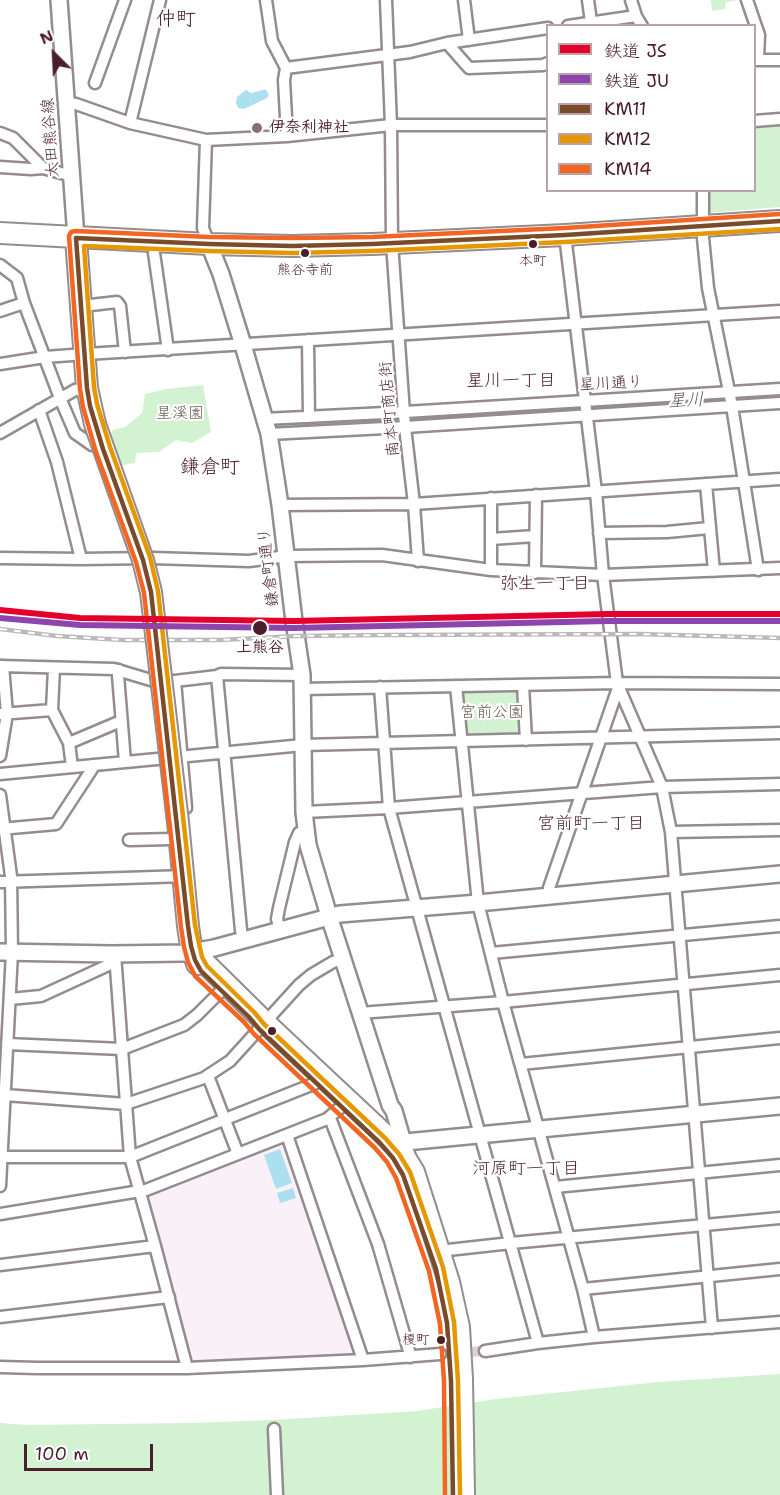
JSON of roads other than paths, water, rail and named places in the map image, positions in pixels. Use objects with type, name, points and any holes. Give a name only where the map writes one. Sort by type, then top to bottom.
[{"type":"highway","points":[[703,232],[780,221]]},
{"type":"highway","points":[[0,245],[77,244],[211,249],[323,258],[393,249],[703,232],[780,233]]},
{"type":"highway","points":[[0,233],[154,253],[211,249]]},
{"type":"highway","points":[[77,244],[88,392],[95,424],[143,560],[151,592],[179,876],[194,952],[262,1026],[319,1080],[340,1108],[398,1148]]},
{"type":"highway","points":[[340,1108],[372,1123],[398,1148],[418,1184],[438,1260],[457,1390],[464,1495]]},
{"type":"highway","points":[[398,1148],[393,1158],[405,1179],[438,1260]]},
{"type":"highway","points":[[453,1495],[457,1390]]},
{"type":"street","name":"太田熊谷線","points":[[59,0],[77,244]]},
{"type":"street","points":[[95,83],[125,0]]},
{"type":"street","points":[[130,123],[160,0]]},
{"type":"street","points":[[266,0],[272,41],[286,68],[287,136]]},
{"type":"street","name":"南本町商店街","points":[[386,0],[393,249],[405,427],[418,561]]},
{"type":"street","points":[[464,0],[469,39]]},
{"type":"street","points":[[588,0],[591,22]]},
{"type":"street","points":[[580,24],[639,21],[631,0]]},
{"type":"street","points":[[747,0],[755,24]]},
{"type":"street","points":[[756,26],[759,35],[756,60],[780,60]]},
{"type":"street","points":[[286,68],[410,52],[469,39],[546,28]]},
{"type":"street","points":[[447,43],[469,68],[546,64]]},
{"type":"street","points":[[67,103],[130,123],[206,140],[287,136],[391,125],[546,125]]},
{"type":"street","points":[[756,121],[780,119]]},
{"type":"street","points":[[0,133],[13,138],[43,168]]},
{"type":"street","points":[[206,140],[203,228],[211,249]]},
{"type":"street","points":[[0,167],[43,168],[72,176]]},
{"type":"street","points":[[703,192],[703,232],[708,288],[732,406],[758,570]]},
{"type":"street","points":[[566,240],[617,685],[662,787],[671,832],[712,1328]]},
{"type":"street","name":"鎌倉町通り","points":[[211,249],[267,426],[280,505],[302,682],[304,812],[308,845],[390,1111],[394,1111],[398,1148]]},
{"type":"street","points":[[154,253],[168,350]]},
{"type":"street","points":[[0,265],[17,278],[24,303],[75,434],[92,445]]},
{"type":"street","points":[[82,306],[117,302],[120,306],[125,352]]},
{"type":"street","points":[[0,311],[24,303]]},
{"type":"street","points":[[0,364],[86,354],[780,311]]},
{"type":"street","points":[[308,340],[309,417]]},
{"type":"street","name":"星川通り","points":[[267,426],[309,417],[780,389]]},
{"type":"street","points":[[0,433],[75,390],[88,392],[102,412],[107,434],[153,558]]},
{"type":"street","points":[[88,392],[83,415],[133,558]]},
{"type":"street","name":"星川通り","points":[[267,426],[405,427],[780,403]]},
{"type":"street","points":[[39,410],[57,462],[81,559]]},
{"type":"street","points":[[280,505],[414,504],[780,478]]},
{"type":"street","points":[[706,484],[714,571]]},
{"type":"street","points":[[535,573],[536,495]]},
{"type":"street","points":[[491,498],[491,570]]},
{"type":"street","points":[[599,533],[667,532],[709,528]]},
{"type":"street","points":[[491,539],[535,536]]},
{"type":"street","points":[[0,558],[153,558],[249,561],[286,556],[382,555],[491,570],[603,576],[780,568]]},
{"type":"street","points":[[0,756],[4,714],[1,666],[119,670],[154,681],[175,681],[221,674],[380,687],[780,684]]},
{"type":"street","points":[[54,668],[52,710],[69,744],[72,767]]},
{"type":"street","points":[[119,670],[125,762]]},
{"type":"street","points":[[217,676],[243,940]]},
{"type":"street","points":[[129,840],[174,830],[162,758],[154,681]]},
{"type":"street","points":[[5,882],[191,875],[175,681]]},
{"type":"street","points":[[524,685],[526,740]]},
{"type":"street","points":[[549,896],[549,888],[617,685]]},
{"type":"street","points":[[456,686],[478,903],[594,1337]]},
{"type":"street","points":[[380,687],[389,808],[538,1343]]},
{"type":"street","points":[[4,714],[52,710]]},
{"type":"street","points":[[69,744],[122,721]]},
{"type":"street","points":[[0,774],[303,745],[780,733]]},
{"type":"street","points":[[2,829],[56,824],[93,765]]},
{"type":"street","points":[[304,812],[389,808],[662,787],[780,784]]},
{"type":"street","points":[[0,795],[5,882],[7,1044],[0,1186]]},
{"type":"street","points":[[671,832],[780,830]]},
{"type":"street","points":[[280,930],[277,919],[295,842],[299,833],[306,832]]},
{"type":"street","points":[[6,952],[116,958],[176,954],[214,948],[340,914],[417,909],[780,874]]},
{"type":"street","points":[[491,953],[780,926]]},
{"type":"street","points":[[6,1004],[41,996],[116,958]]},
{"type":"street","points":[[116,958],[130,1157],[187,1368]]},
{"type":"street","points":[[5,1095],[126,1104],[208,1076],[230,1061],[298,985],[333,962],[343,959]]},
{"type":"street","points":[[360,1013],[503,1002],[780,975]]},
{"type":"street","points":[[7,1044],[122,1049],[184,1025],[197,1016],[225,988]]},
{"type":"street","points":[[521,1064],[780,1038]]},
{"type":"street","points":[[208,1076],[238,1154]]},
{"type":"street","points":[[1,1157],[130,1157],[319,1080]]},
{"type":"street","points":[[398,1148],[481,1134],[780,1106]]},
{"type":"street","points":[[0,1214],[140,1191],[287,1135],[340,1108]]},
{"type":"street","points":[[340,1108],[333,1122],[378,1244],[410,1357]]},
{"type":"street","points":[[372,1123],[390,1111]]},
{"type":"street","points":[[287,1135],[363,1360]]},
{"type":"street","points":[[555,1187],[780,1165]]},
{"type":"street","points":[[438,1260],[448,1250],[780,1218]]},
{"type":"street","points":[[0,1265],[155,1246]]},
{"type":"street","points":[[583,1289],[780,1269]]},
{"type":"street","points":[[0,1317],[169,1297]]},
{"type":"street","points":[[485,1351],[594,1337],[780,1322]]},
{"type":"street","points":[[0,1367],[187,1368],[440,1354]]},
{"type":"street","points":[[274,1429],[278,1495]]},
{"type":"water","points":[[246,90],[251,93],[266,90],[269,95],[244,109],[238,108],[237,97]]},
{"type":"water","points":[[280,1149],[292,1183],[276,1189],[264,1155]]},
{"type":"water","points":[[293,1188],[296,1198],[280,1203],[277,1193]]},
{"type":"waterway","name":"星川","points":[[593,407],[780,396]]},
{"type":"waterway","name":"星川","points":[[413,418],[577,408]]},
{"type":"waterway","name":"星川","points":[[274,426],[381,420]]},
{"type":"tunnel","points":[[440,1354],[485,1351]]},
{"type":"railway","points":[[0,629],[57,636],[123,640],[221,640],[296,636],[638,634],[780,638]]},
{"type":"rail line","name":"JS","points":[[0,610],[80,618],[294,621],[608,614],[780,614]]},
{"type":"rail line","name":"JU","points":[[0,618],[80,625],[294,628],[608,621],[780,621]]},
{"type":"place","name":"伊奈利神社","points":[[257,128]]},
{"type":"place","name":"本町","points":[[533,244]]},
{"type":"place","name":"熊谷寺前","points":[[305,253]]},
{"type":"place","name":"上熊谷","points":[[260,628]]},
{"type":"place","name":"榎町","points":[[441,1340]]},
{"type":"district","name":"仲町","points":[[176,20]]},
{"type":"district","name":"星川一丁目","points":[[511,381]]},
{"type":"district","name":"鎌倉町","points":[[210,468]]},
{"type":"district","name":"弥生一丁目","points":[[545,584]]},
{"type":"district","name":"宮前町一丁目","points":[[591,824]]},
{"type":"district","name":"河原町一丁目","points":[[526,1169]]},
{"type":"park label","name":"星溪園","points":[[180,414]]},
{"type":"park label","name":"宮前公園","points":[[492,713]]}]
